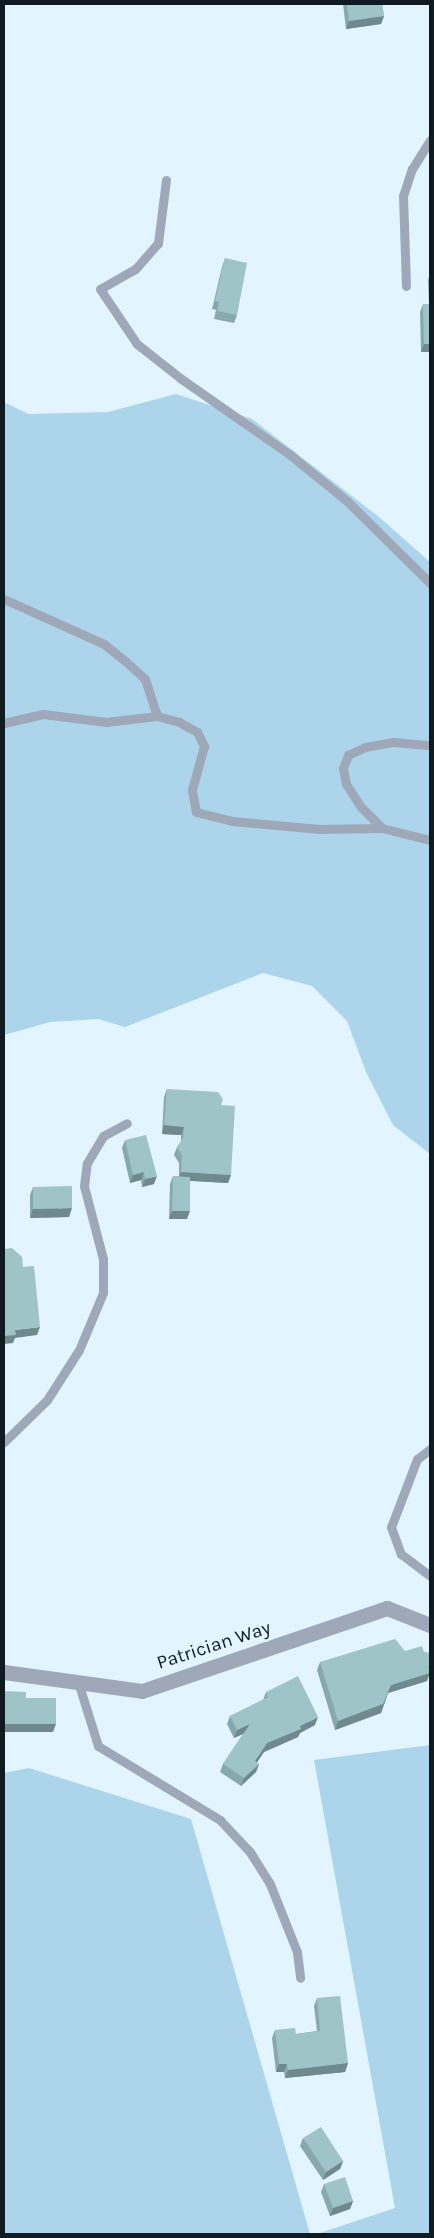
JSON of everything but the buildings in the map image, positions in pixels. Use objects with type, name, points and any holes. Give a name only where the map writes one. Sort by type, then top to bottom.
[{"type":"street","name":"Patrician Way","points":[[4,1672],[142,1691],[387,1608],[430,1625]]},
{"type":"lane","points":[[406,286],[403,196],[412,168],[430,140]]},
{"type":"lane","points":[[166,180],[158,243],[135,269],[100,289],[137,344],[180,378],[289,454],[347,501],[430,583]]},
{"type":"lane","points":[[4,599],[104,644],[145,679],[157,716]]},
{"type":"lane","points":[[4,722],[43,714],[106,722],[157,716],[179,722],[197,732],[204,746],[192,790],[196,812],[232,821],[320,829],[382,828],[430,840]]},
{"type":"lane","points":[[382,828],[361,807],[346,784],[343,768],[348,755],[365,747],[392,742],[430,745]]},
{"type":"lane","points":[[4,1442],[47,1400],[79,1350],[103,1294],[103,1259],[84,1186],[87,1163],[103,1136],[127,1123]]},
{"type":"lane","points":[[430,1449],[417,1459],[392,1527],[401,1554],[430,1576]]},
{"type":"lane","points":[[78,1682],[98,1746],[220,1820],[250,1852],[270,1884],[297,1952],[300,1978]]},
{"type":"shaded area","points":[[176,394],[252,419],[379,517],[430,562],[430,1154],[393,1125],[366,1072],[347,1021],[312,986],[263,973],[125,1027],[98,1019],[50,1022],[4,1035],[4,402],[28,414],[108,412]]},
{"type":"shaded area","points":[[430,1745],[430,2234],[317,2234],[395,2208],[314,1760]]},
{"type":"shaded area","points":[[29,1768],[191,1819],[310,2234],[4,2234],[4,1773]]}]
